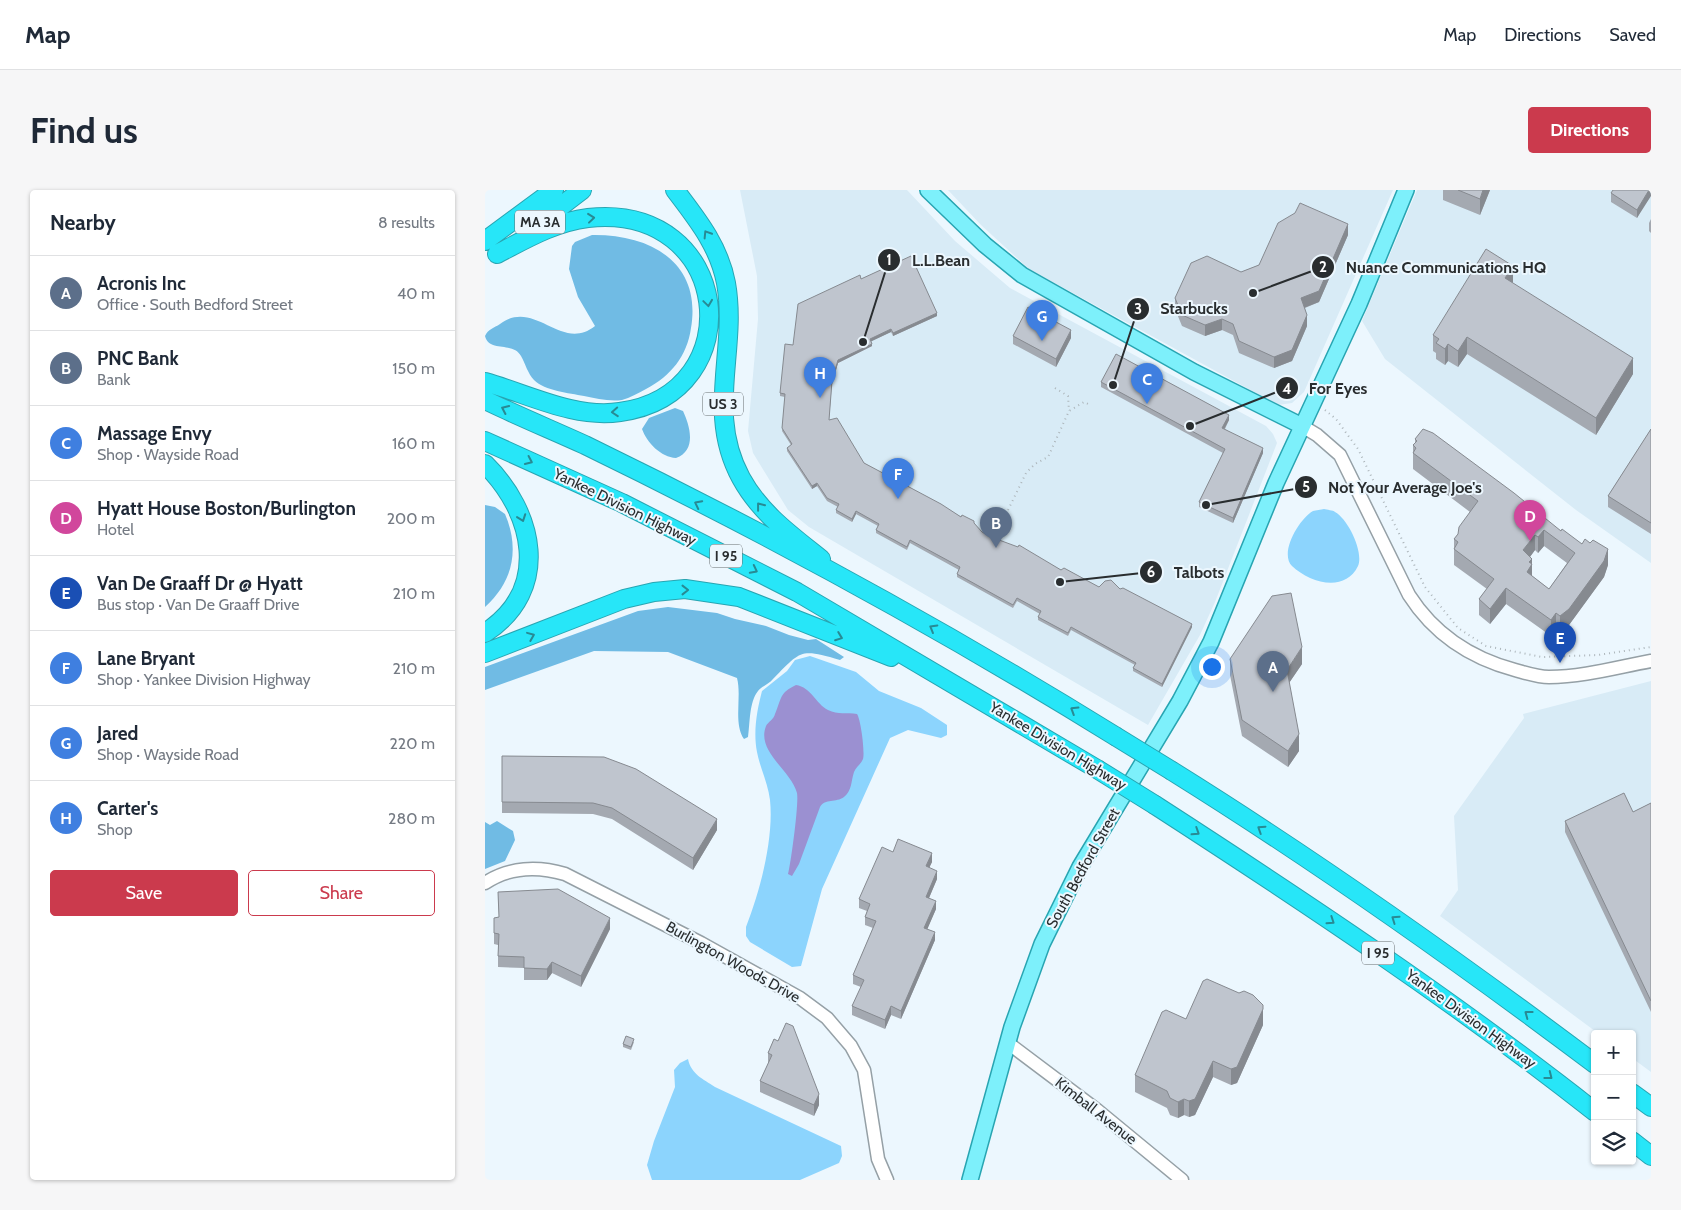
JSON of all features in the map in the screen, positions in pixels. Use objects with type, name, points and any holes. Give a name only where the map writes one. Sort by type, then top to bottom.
[{"type":"highway","points":[[485,241],[554,190]]},
{"type":"highway","name":"MA 3A","points":[[491,258],[582,190]]},
{"type":"highway","name":"US 3","points":[[675,190],[714,245],[725,282],[728,337],[723,382],[723,404],[724,418],[734,464],[749,490],[767,514],[850,583]]},
{"type":"highway","points":[[485,382],[573,410],[598,413],[627,411],[654,402],[684,380],[699,358],[709,331],[707,296],[694,261],[670,236],[645,223],[614,217],[568,222],[548,228],[491,258]]},
{"type":"highway","name":"I 95","points":[[485,400],[585,446],[850,583],[1049,695],[1172,771],[1388,914],[1490,986],[1591,1061]]},
{"type":"highway","name":"Yankee Division Highway","points":[[485,441],[622,503],[797,592],[1097,769],[1282,888],[1414,977],[1545,1072],[1591,1109]]},
{"type":"highway","points":[[485,464],[503,483],[517,504],[524,522],[529,548],[526,577],[519,595],[501,619],[485,633]]},
{"type":"highway","points":[[485,653],[633,596],[664,590],[695,590],[726,594],[752,602],[959,687]]},
{"type":"highway","points":[[1636,1096],[1651,1108]]},
{"type":"highway","points":[[1636,1144],[1651,1156]]},
{"type":"main road","points":[[928,190],[985,244],[1022,275],[1194,372],[1301,426]]},
{"type":"main road","name":"South Bedford Street","points":[[970,1180],[1008,1043],[1033,966],[1055,915],[1080,867],[1180,702],[1211,642],[1301,426],[1359,304],[1406,190]]},
{"type":"street","points":[[1301,426],[1317,435],[1340,455],[1409,595],[1423,615],[1455,644],[1489,662],[1539,676],[1571,676],[1651,661]]},
{"type":"street","name":"Burlington Woods Drive","points":[[485,883],[503,873],[521,870],[539,869],[565,874],[701,943],[820,1011],[845,1038],[864,1070],[878,1159],[887,1180]]},
{"type":"street","name":"Kimball Avenue","points":[[1008,1043],[1097,1110],[1183,1180]]},
{"type":"street","points":[[881,1168],[896,1180]]},
{"type":"path","points":[[1009,510],[1026,473],[1035,464],[1048,457],[1069,411],[1068,396],[1055,388]]},
{"type":"path","points":[[1313,401],[1336,419],[1358,448],[1421,580],[1435,601],[1458,628],[1487,646],[1543,657],[1598,655],[1651,647]]},
{"type":"path","points":[[1069,411],[1084,402],[1090,406]]},
{"type":"shaded area","points":[[740,190],[907,190],[955,241],[1010,288],[1266,426],[1273,434],[1277,443],[1215,602],[1200,635],[1148,725],[809,527],[788,510],[753,453],[748,431],[758,319],[757,276]]},
{"type":"shaded area","points":[[948,190],[1393,190],[1304,392],[1292,403],[1278,405],[1029,269],[981,225]]},
{"type":"shaded area","points":[[1417,190],[1651,190],[1651,563],[1576,510],[1385,359],[1362,321]]},
{"type":"shaded area","points":[[592,235],[614,236],[634,240],[652,247],[668,257],[680,270],[688,286],[692,305],[691,328],[682,356],[670,371],[655,384],[622,400],[603,400],[544,387],[532,378],[517,352],[513,349],[491,344],[485,336],[491,329],[513,318],[525,317],[571,333],[583,333],[595,326],[578,297],[569,269],[572,246],[575,242]]},
{"type":"shaded area","points":[[675,408],[683,411],[690,437],[687,449],[676,458],[665,455],[655,448],[647,439],[642,429],[649,418]]},
{"type":"shaded area","points":[[485,505],[495,507],[505,514],[510,527],[513,552],[508,576],[495,597],[485,607]]},
{"type":"shaded area","points":[[1324,509],[1334,511],[1345,521],[1357,545],[1359,553],[1358,566],[1345,580],[1336,582],[1317,581],[1299,572],[1292,566],[1289,560],[1289,545],[1297,528],[1313,511]]},
{"type":"shaded area","points":[[668,607],[717,613],[808,640],[816,639],[844,657],[840,660],[808,653],[796,658],[760,689],[755,696],[751,707],[748,737],[744,739],[738,718],[739,693],[737,678],[668,652],[594,651],[485,690],[485,667],[638,611]]},
{"type":"shaded area","points":[[810,656],[856,672],[879,691],[921,708],[947,725],[947,735],[941,738],[908,730],[890,738],[822,889],[801,966],[792,967],[750,942],[746,936],[746,927],[765,865],[771,815],[769,794],[757,752],[756,729],[757,713],[762,691],[787,671],[795,660]]},
{"type":"shaded area","points":[[1651,681],[1651,1072],[1636,1061],[1636,1030],[1594,1030],[1440,916],[1458,890],[1454,816],[1524,718],[1523,714]]},
{"type":"shaded area","points":[[796,685],[810,692],[828,710],[857,714],[863,744],[863,759],[854,772],[847,795],[841,799],[825,802],[820,807],[799,864],[792,876],[788,874],[796,820],[797,793],[788,776],[770,753],[764,735],[766,726],[774,716],[782,696]]},
{"type":"shaded area","points":[[497,821],[513,831],[515,840],[505,861],[485,869],[485,822],[490,825]]},
{"type":"shaded area","points":[[688,1059],[692,1069],[702,1079],[715,1087],[841,1146],[842,1156],[839,1163],[800,1180],[652,1180],[647,1165],[654,1141],[675,1087],[674,1070],[680,1063]]},
{"type":"building","points":[[1458,190],[1483,190],[1480,199]]},
{"type":"building","points":[[1613,190],[1649,190],[1637,210],[1611,193]]},
{"type":"building","points":[[1300,203],[1348,224],[1319,291],[1301,298],[1307,315],[1292,350],[1274,357],[1239,341],[1233,324],[1222,319],[1205,325],[1182,315],[1175,298],[1191,263],[1207,256],[1241,272],[1259,265],[1278,223],[1295,213]]},
{"type":"building","points":[[1486,249],[1513,266],[1505,278],[1633,358],[1596,418],[1467,337],[1458,351],[1448,344],[1445,349],[1436,343],[1439,339],[1433,335]]},
{"type":"building","points":[[911,256],[937,313],[893,333],[891,329],[870,339],[872,344],[838,360],[832,381],[829,420],[837,418],[864,463],[941,504],[961,517],[962,515],[974,521],[982,532],[1018,547],[1019,545],[1061,570],[1064,568],[1099,587],[1105,581],[1111,580],[1120,589],[1123,588],[1192,624],[1162,684],[1133,668],[1136,663],[1071,627],[1068,633],[1038,617],[1041,611],[1017,598],[1013,605],[957,574],[960,567],[910,540],[907,547],[876,530],[879,524],[856,511],[852,519],[836,510],[839,504],[827,498],[817,483],[812,486],[787,448],[792,444],[782,428],[785,394],[780,393],[785,344],[793,345],[798,304],[860,275],[861,279]]},
{"type":"building","points":[[1028,307],[1071,330],[1056,359],[1013,336]]},
{"type":"building","points":[[1116,354],[1229,415],[1222,428],[1263,448],[1233,518],[1199,502],[1225,449],[1101,382]]},
{"type":"building","points":[[1423,429],[1433,433],[1514,493],[1561,531],[1562,529],[1582,544],[1585,539],[1590,543],[1593,540],[1608,549],[1604,561],[1569,609],[1560,616],[1556,613],[1551,620],[1506,588],[1490,609],[1479,599],[1494,579],[1454,549],[1458,542],[1454,539],[1458,534],[1459,527],[1478,501],[1413,453],[1416,448],[1413,445],[1417,441],[1415,439]],"holes":[[[1544,530],[1575,553],[1549,589],[1527,572],[1532,564],[1529,562],[1532,559],[1523,550],[1535,535],[1538,537]]]},
{"type":"building","points":[[1651,429],[1651,523],[1608,496]]},
{"type":"building","points":[[1291,593],[1302,647],[1287,670],[1299,734],[1288,751],[1242,720],[1230,659],[1272,596]]},
{"type":"building","points":[[502,756],[604,757],[636,769],[717,819],[693,858],[612,808],[593,803],[502,802]]},
{"type":"building","points":[[1624,793],[1633,812],[1651,803],[1651,1001],[1565,821]]},
{"type":"building","points":[[898,839],[932,853],[926,866],[937,871],[926,897],[936,901],[924,928],[935,932],[901,1011],[891,1006],[885,1020],[852,1006],[864,980],[853,975],[876,921],[865,917],[870,904],[859,899],[882,847],[893,852]]},
{"type":"building","points":[[558,889],[610,918],[581,976],[552,962],[547,969],[524,968],[524,957],[498,956],[499,934],[494,933],[494,918],[499,917],[498,892]]},
{"type":"building","points":[[1207,979],[1239,993],[1244,991],[1253,995],[1263,1005],[1263,1009],[1237,1067],[1231,1069],[1213,1061],[1195,1099],[1189,1101],[1184,1099],[1178,1102],[1170,1098],[1167,1091],[1135,1075],[1162,1012],[1166,1010],[1186,1019],[1203,981]]},
{"type":"building","points":[[786,1023],[793,1026],[819,1094],[814,1105],[760,1081],[772,1055],[768,1053],[774,1039],[778,1041]]},
{"type":"building","points":[[626,1036],[634,1039],[631,1047],[623,1044]]},
{"type":"place","name":"Nuance Communications HQ","points":[[1253,293]]},
{"type":"place","name":"Jared","points":[[1042,341]]},
{"type":"place","name":"L.L.Bean","points":[[863,342]]},
{"type":"place","name":"Starbucks","points":[[1113,385]]},
{"type":"place","name":"Carter's","points":[[820,398]]},
{"type":"place","name":"Massage Envy","points":[[1147,404]]},
{"type":"place","name":"For Eyes","points":[[1190,426]]},
{"type":"place","name":"Lane Bryant","points":[[898,499]]},
{"type":"place","name":"Not Your Average Joe's","points":[[1206,505]]},
{"type":"place","name":"Hyatt House Boston/Burlington","points":[[1530,541]]},
{"type":"place","name":"PNC Bank","points":[[996,548]]},
{"type":"place","name":"Talbots","points":[[1060,582]]},
{"type":"place","name":"Van De Graaff Dr @ Hyatt","points":[[1560,663]]},
{"type":"place","name":"Acronis Inc","points":[[1273,692]]}]
